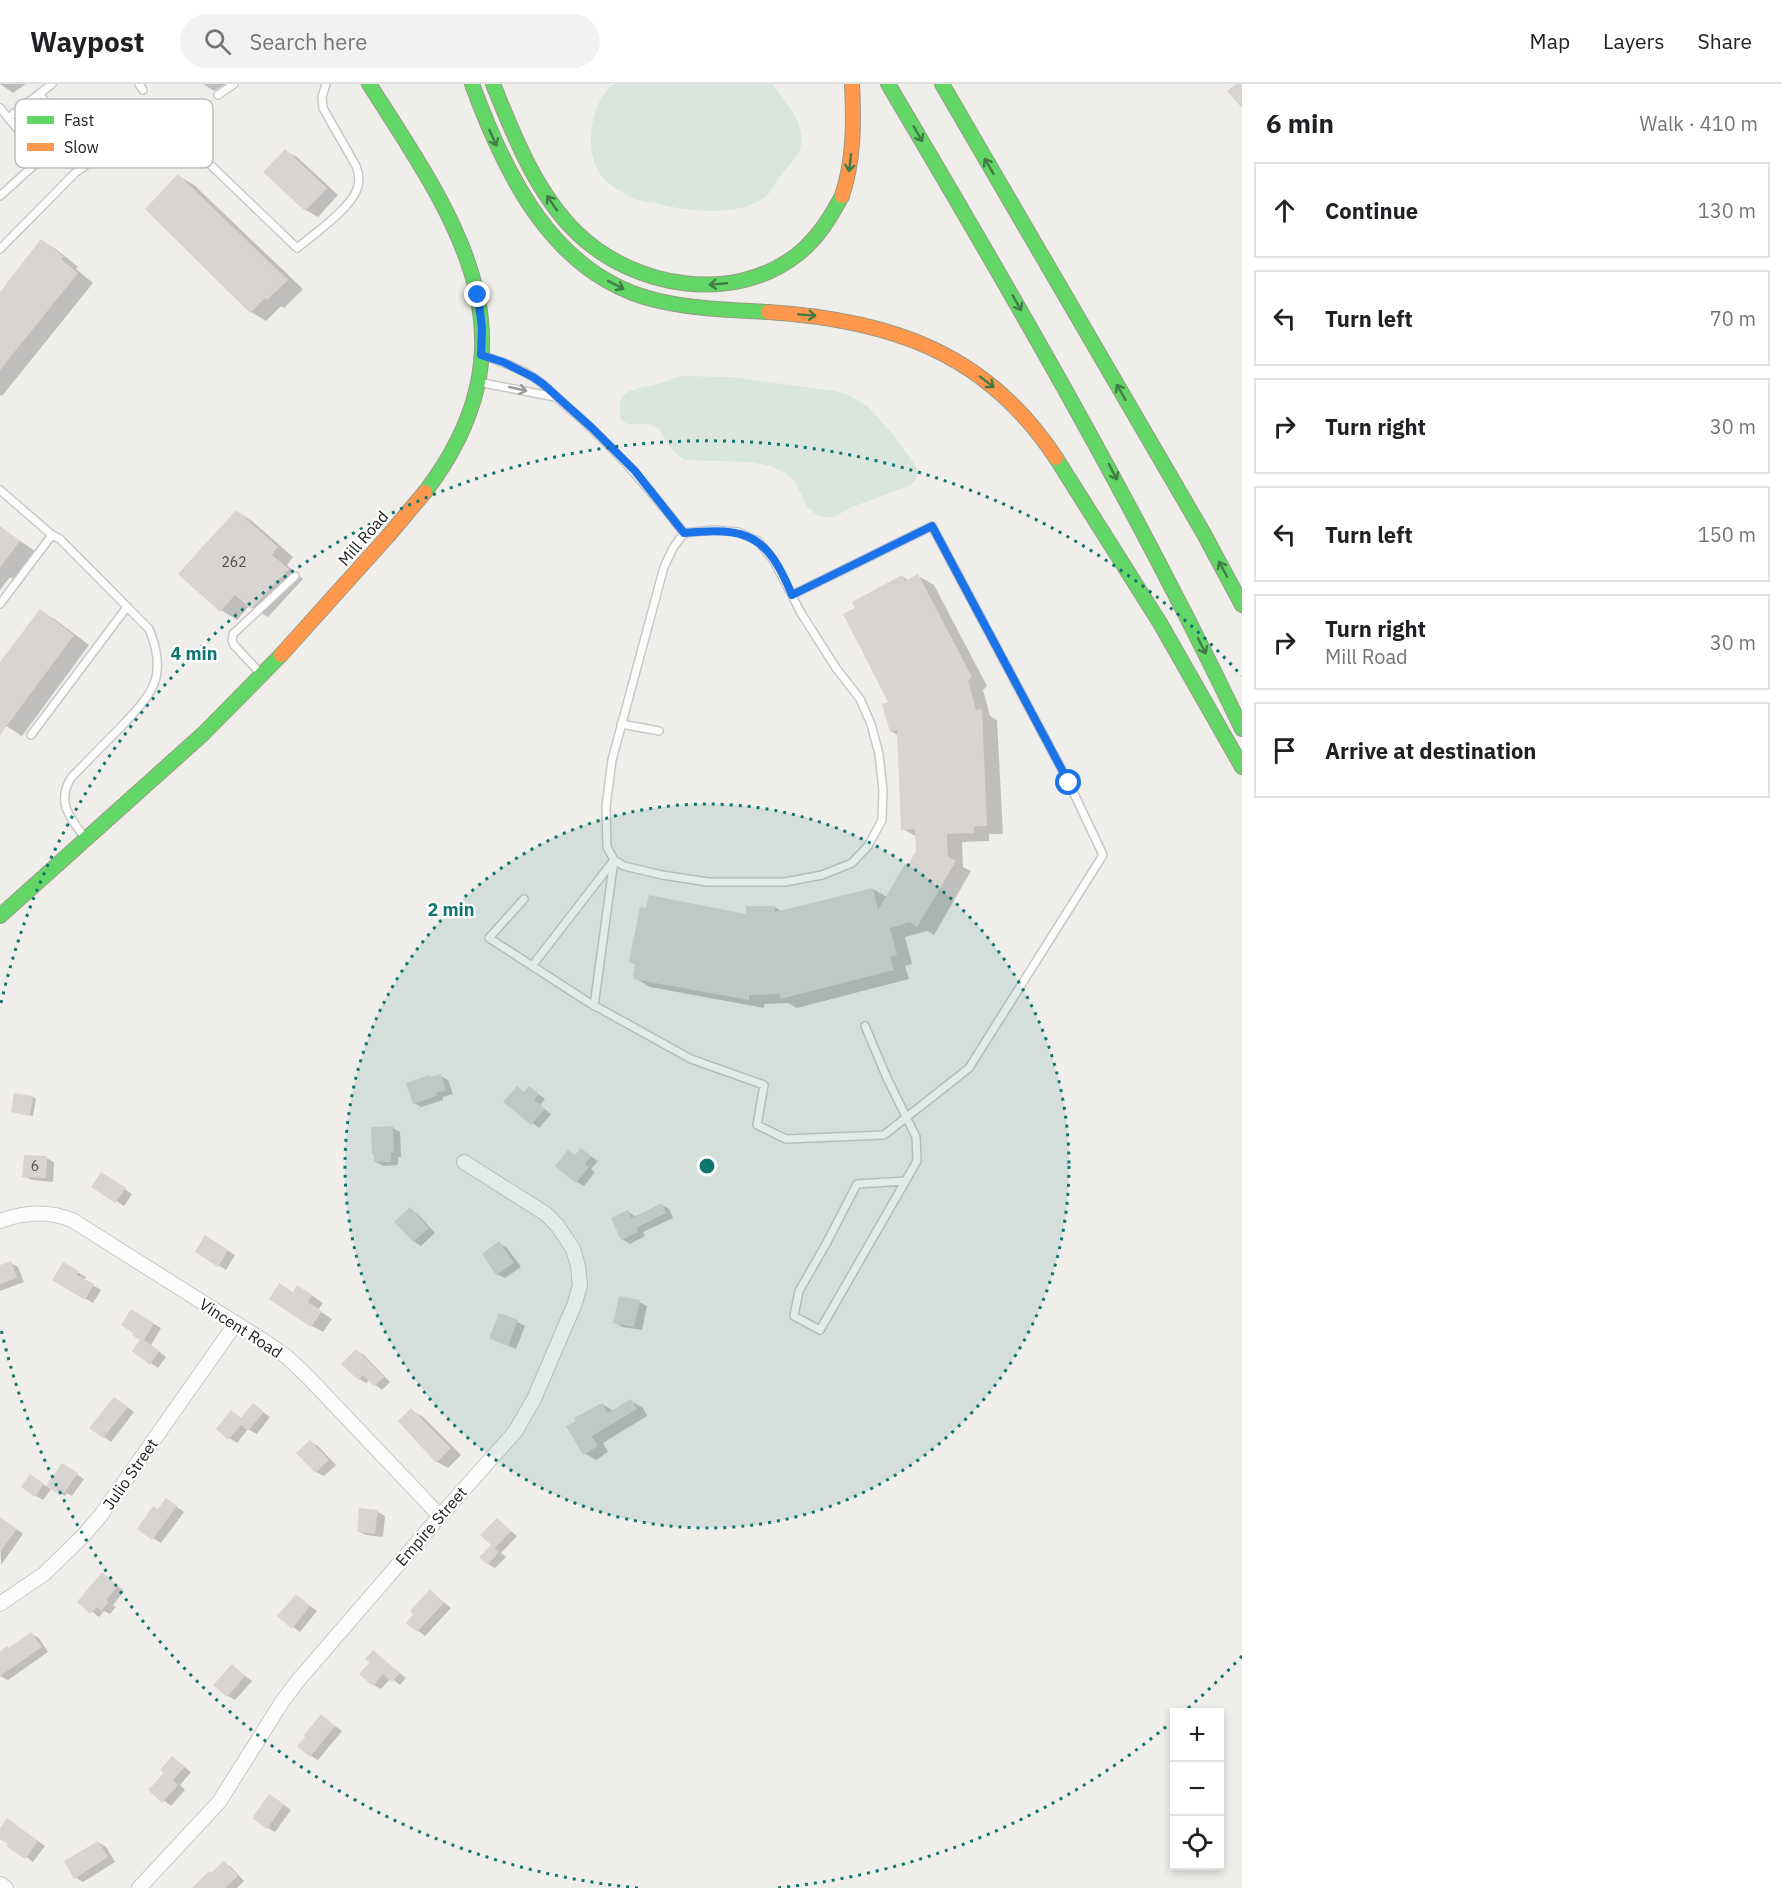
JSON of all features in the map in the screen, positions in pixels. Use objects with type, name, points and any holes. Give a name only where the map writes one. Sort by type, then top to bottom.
[{"type":"main road","name":"Mill Road","points":[[0,915],[147,785],[262,675],[380,544],[433,480],[460,434],[477,381],[481,355],[480,312],[473,275],[463,244],[448,212],[369,84]]},
{"type":"main road","points":[[472,84],[498,149],[523,195],[555,238],[572,256],[602,278],[653,300],[822,316],[856,321],[881,328],[935,348],[959,362],[999,392],[1021,413],[1050,450],[1148,604],[1242,767]]},
{"type":"main road","points":[[493,84],[516,141],[537,181],[574,230],[593,248],[626,269],[657,280],[704,285],[741,282],[773,271],[801,253],[820,234],[841,198],[850,170],[854,120],[852,84]]},
{"type":"main road","points":[[888,84],[1052,363],[1111,469],[1214,669],[1242,729]]},
{"type":"main road","points":[[942,84],[1204,534],[1242,605]]},
{"type":"street","name":"Empire Street","points":[[139,1888],[219,1802],[296,1683],[515,1432],[534,1400],[580,1286],[573,1249],[557,1225],[532,1204],[464,1162]]},
{"type":"street","name":"Vincent Road","points":[[0,1221],[20,1214],[38,1212],[55,1214],[72,1220],[287,1357],[304,1372],[440,1516]]},
{"type":"street","name":"Julio Street","points":[[0,1604],[44,1574],[101,1515],[236,1323]]},
{"type":"street","points":[[0,1884],[6,1888]]},
{"type":"lane","points":[[33,99],[52,84]]},
{"type":"lane","points":[[218,95],[234,84]]},
{"type":"lane","points":[[213,167],[297,248],[334,217],[350,200],[359,182],[356,166],[323,108],[322,93],[326,84]]},
{"type":"lane","points":[[39,94],[43,99]]},
{"type":"lane","points":[[0,108],[15,126]]},
{"type":"lane","points":[[8,118],[15,113]]},
{"type":"lane","points":[[0,196],[31,168]]},
{"type":"lane","points":[[0,249],[82,168]]},
{"type":"lane","points":[[481,355],[503,362],[533,377],[558,398],[635,471],[684,533]]},
{"type":"lane","points":[[477,381],[558,398]]},
{"type":"lane","points":[[0,490],[52,536],[60,539],[149,629],[155,644],[158,662],[156,682],[146,701],[71,778],[64,789],[64,801],[69,817],[85,838]]},
{"type":"lane","points":[[524,899],[489,938],[594,1006],[691,1059],[764,1085],[757,1125],[786,1139],[884,1135],[969,1068],[1103,855],[1069,783],[932,526],[792,595]]},
{"type":"lane","points":[[713,530],[738,532],[758,541],[774,561],[836,668],[860,699],[871,724],[879,754],[883,790],[882,820],[868,846],[852,863],[822,875],[785,882],[708,882],[624,866],[614,860],[607,847],[606,807],[612,760],[664,567],[673,548],[684,533],[713,530]]},
{"type":"lane","points":[[0,604],[52,536]]},
{"type":"lane","points":[[262,675],[234,645],[232,634],[295,576]]},
{"type":"lane","points":[[31,735],[127,607]]},
{"type":"lane","points":[[621,724],[659,731]]},
{"type":"lane","points":[[532,966],[614,860]]},
{"type":"lane","points":[[594,1006],[614,860]]},
{"type":"lane","points":[[865,1026],[916,1137],[917,1161],[906,1181],[820,1330],[794,1316],[799,1290],[857,1184],[906,1181]]},
{"type":"shaded area","points":[[614,84],[772,84],[798,122],[802,140],[800,149],[772,190],[754,204],[741,208],[712,211],[670,207],[638,200],[607,182],[596,168],[592,155],[591,137],[594,115],[600,101]]},
{"type":"shaded area","points":[[682,376],[730,377],[835,391],[849,395],[867,406],[892,433],[915,465],[918,473],[915,481],[909,486],[852,507],[834,517],[825,517],[817,515],[807,507],[794,480],[770,466],[751,462],[684,460],[671,449],[659,429],[649,424],[627,424],[621,420],[620,411],[621,399],[628,392]]},
{"type":"building","points":[[1236,84],[1242,84],[1242,108],[1227,91]]},
{"type":"building","points":[[285,149],[327,188],[305,211],[263,172]]},
{"type":"building","points":[[178,174],[288,280],[250,313],[145,209]]},
{"type":"building","points":[[41,239],[64,257],[61,259],[78,273],[0,370],[0,292]]},
{"type":"building","points":[[236,510],[278,547],[272,555],[289,569],[251,609],[235,595],[220,612],[178,574]]},
{"type":"building","points":[[0,526],[20,541],[0,568]]},
{"type":"building","points":[[918,574],[972,677],[968,680],[976,710],[982,709],[987,826],[974,826],[974,833],[947,834],[948,856],[956,861],[917,927],[910,922],[890,928],[897,955],[890,957],[894,970],[780,999],[780,994],[749,995],[749,1000],[633,979],[635,963],[629,962],[640,907],[646,908],[649,895],[746,914],[746,906],[775,906],[775,912],[873,888],[878,910],[905,864],[908,865],[916,851],[915,829],[901,830],[897,730],[890,732],[882,704],[888,702],[843,614],[855,608],[852,602],[902,575],[905,581]]},
{"type":"building","points":[[40,609],[74,635],[0,735],[0,662]]},
{"type":"building","points":[[441,1074],[446,1090],[436,1093],[437,1096],[413,1104],[406,1083]]},
{"type":"building","points":[[517,1086],[524,1092],[529,1086],[539,1094],[534,1100],[545,1109],[531,1125],[503,1102]]},
{"type":"building","points":[[14,1093],[33,1096],[30,1116],[11,1112]]},
{"type":"building","points":[[393,1126],[394,1153],[391,1153],[391,1162],[374,1162],[371,1127]]},
{"type":"building","points":[[581,1148],[591,1156],[585,1164],[589,1167],[576,1183],[555,1166],[568,1150],[575,1155]]},
{"type":"building","points":[[24,1155],[47,1156],[46,1178],[22,1177]]},
{"type":"building","points":[[101,1172],[126,1188],[115,1203],[91,1187]]},
{"type":"building","points":[[662,1203],[666,1213],[636,1228],[638,1232],[621,1240],[611,1218],[628,1210],[631,1218]]},
{"type":"building","points":[[410,1207],[429,1228],[413,1242],[394,1222]]},
{"type":"building","points":[[205,1235],[228,1250],[218,1267],[195,1252]]},
{"type":"building","points":[[499,1241],[514,1263],[496,1275],[482,1254]]},
{"type":"building","points":[[11,1261],[17,1278],[0,1284],[0,1265]]},
{"type":"building","points":[[63,1262],[79,1271],[77,1275],[94,1284],[85,1300],[52,1280]]},
{"type":"building","points":[[279,1283],[293,1292],[297,1285],[312,1295],[308,1302],[322,1311],[311,1327],[269,1299]]},
{"type":"building","points":[[619,1296],[640,1300],[634,1327],[613,1323]]},
{"type":"building","points":[[131,1309],[154,1323],[144,1340],[159,1351],[150,1365],[132,1351],[140,1340],[121,1325]]},
{"type":"building","points":[[499,1313],[518,1320],[508,1346],[489,1338]]},
{"type":"building","points":[[356,1349],[384,1377],[374,1386],[363,1375],[358,1380],[341,1364]]},
{"type":"building","points":[[114,1397],[128,1407],[103,1438],[89,1428]]},
{"type":"building","points":[[631,1399],[637,1409],[592,1436],[598,1446],[583,1455],[566,1426],[576,1421],[574,1418],[602,1403],[608,1413]]},
{"type":"building","points":[[253,1403],[264,1412],[248,1431],[241,1425],[228,1440],[216,1429],[231,1410],[241,1418]]},
{"type":"building","points":[[411,1408],[451,1448],[436,1463],[398,1421]]},
{"type":"building","points":[[310,1440],[329,1460],[315,1473],[296,1453]]},
{"type":"building","points":[[62,1463],[78,1473],[64,1493],[59,1489],[56,1493],[46,1486]]},
{"type":"building","points":[[30,1474],[44,1484],[35,1497],[21,1487]]},
{"type":"building","points":[[166,1498],[177,1506],[152,1540],[137,1529],[153,1506],[158,1509]]},
{"type":"building","points":[[359,1508],[378,1510],[375,1534],[357,1532]]},
{"type":"building","points":[[0,1517],[17,1529],[0,1552]]},
{"type":"building","points":[[497,1518],[511,1531],[495,1548],[499,1552],[487,1565],[479,1557],[491,1545],[480,1535]]},
{"type":"building","points":[[102,1572],[118,1586],[106,1600],[109,1602],[101,1611],[97,1607],[90,1614],[77,1602]]},
{"type":"building","points":[[430,1589],[444,1603],[417,1632],[406,1623],[413,1615],[410,1611]]},
{"type":"building","points":[[296,1594],[310,1606],[292,1629],[277,1616]]},
{"type":"building","points":[[31,1632],[42,1647],[0,1676],[0,1652]]},
{"type":"building","points":[[373,1650],[400,1673],[392,1682],[383,1674],[373,1686],[359,1674],[370,1662],[365,1659]]},
{"type":"building","points":[[232,1664],[245,1676],[227,1697],[213,1685]]},
{"type":"building","points":[[321,1714],[335,1726],[310,1757],[297,1746]]},
{"type":"building","points":[[172,1756],[185,1767],[173,1780],[178,1785],[162,1803],[148,1790],[164,1773],[160,1770]]},
{"type":"building","points":[[269,1794],[284,1804],[267,1829],[252,1818]]},
{"type":"building","points":[[7,1818],[38,1841],[25,1859],[0,1839],[0,1828]]},
{"type":"building","points":[[98,1841],[108,1857],[74,1879],[64,1861]]},
{"type":"building","points":[[224,1861],[238,1876],[225,1888],[192,1888],[209,1871],[211,1873]]},
{"type":"traffic: fast","points":[[369,84],[431,184],[456,233],[474,282],[482,331],[478,383],[460,436],[425,492]]},
{"type":"traffic: fast","points":[[472,84],[500,152],[518,185],[538,216],[561,244],[588,268],[619,287],[655,300],[697,307],[768,312]]},
{"type":"traffic: fast","points":[[493,84],[528,163],[562,217],[600,252],[627,267],[655,277],[685,283],[715,284],[744,280],[772,270],[798,254],[812,241],[842,196]]},
{"type":"traffic: fast","points":[[888,84],[1072,402],[1160,564],[1242,729]]},
{"type":"traffic: fast","points":[[942,84],[1204,534],[1242,605]]},
{"type":"traffic: fast","points":[[1056,458],[1160,623],[1242,767]]},
{"type":"traffic: fast","points":[[0,916],[203,734],[281,655]]},
{"type":"traffic: slow","points":[[842,196],[849,169],[852,141],[852,84]]},
{"type":"traffic: slow","points":[[768,312],[855,323],[932,348],[966,367],[999,392],[1029,422],[1056,458]]},
{"type":"traffic: slow","points":[[281,655],[425,492]]},
{"type":"route","points":[[478,295],[482,329],[481,355],[503,362],[543,384],[635,471],[684,533],[713,530],[738,532],[758,541],[774,561],[792,595],[932,526],[1069,783]]}]
